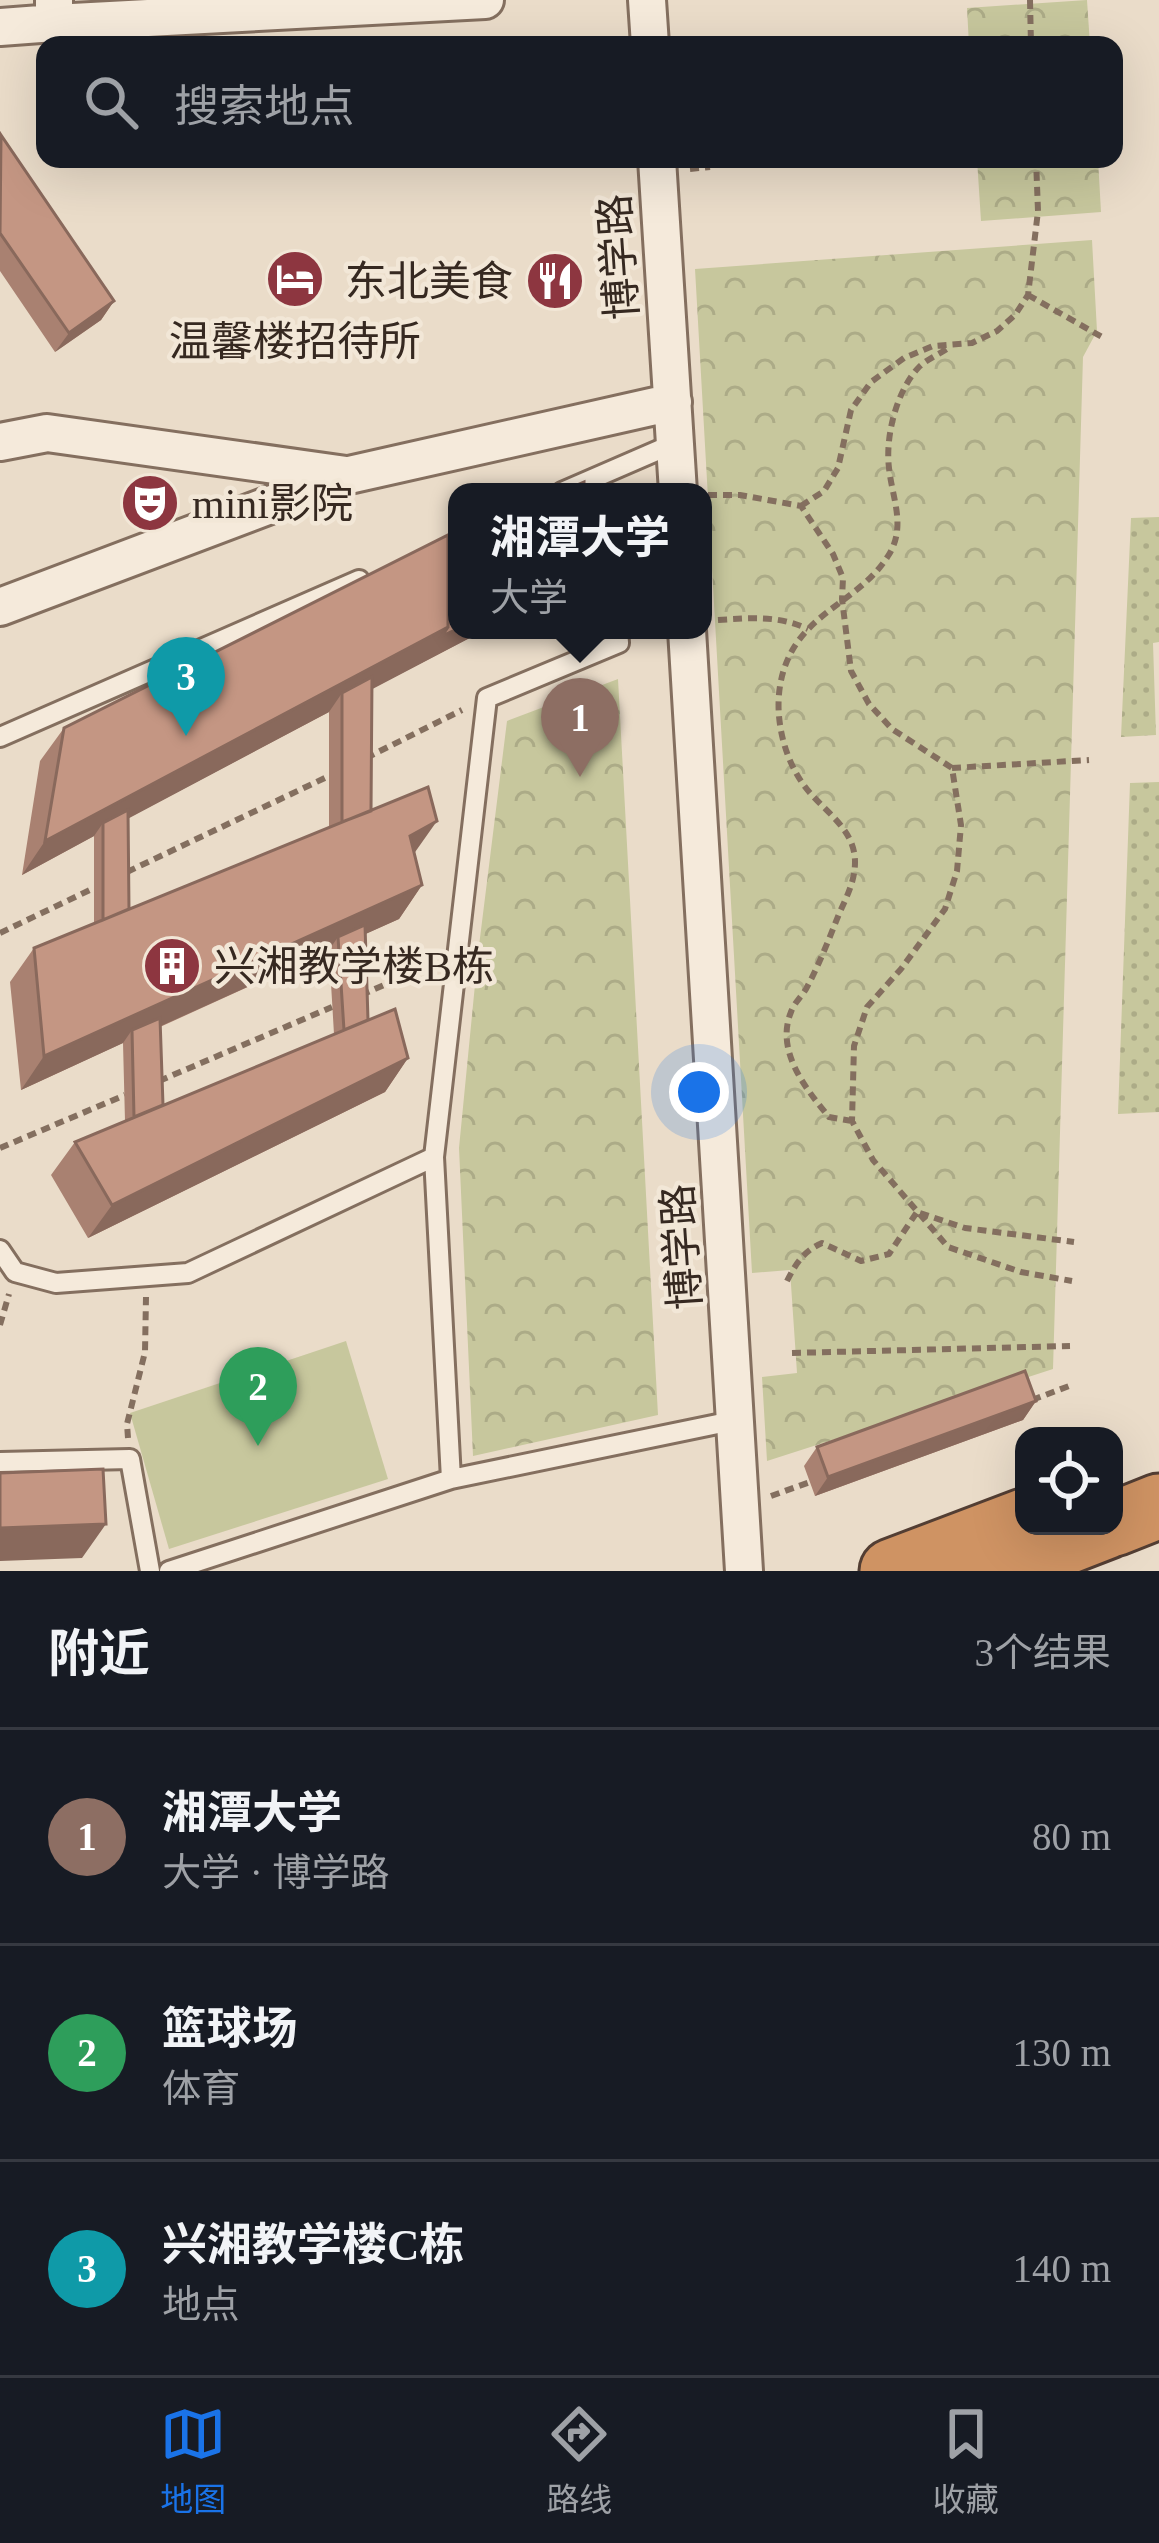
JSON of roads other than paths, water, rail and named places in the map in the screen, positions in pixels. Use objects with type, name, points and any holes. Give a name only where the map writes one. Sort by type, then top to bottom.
[{"type":"highway","points":[[1123,1484],[1159,1472]]},
{"type":"highway","points":[[1123,1520],[1159,1506]]},
{"type":"highway","points":[[892,1571],[1015,1524]]},
{"type":"highway","points":[[992,1571],[1085,1535]]},
{"type":"street","points":[[0,27],[54,11],[485,0]]},
{"type":"street","points":[[647,0],[649,36]]},
{"type":"street","name":"博学路","points":[[658,168],[678,483]]},
{"type":"street","points":[[0,607],[349,475],[673,402]]},
{"type":"street","points":[[0,442],[47,433],[349,475]]},
{"type":"street","name":"博学路","points":[[688,639],[745,1571]]},
{"type":"lane","points":[[582,483],[675,442]]},
{"type":"lane","points":[[612,470],[613,483]]},
{"type":"lane","points":[[0,737],[370,576]]},
{"type":"lane","points":[[451,1479],[434,1156],[487,698],[619,643],[619,639]]},
{"type":"lane","points":[[0,1250],[15,1272],[56,1283],[188,1273],[434,1156]]},
{"type":"lane","points":[[169,1571],[451,1479],[737,1420]]},
{"type":"lane","points":[[0,1462],[130,1459],[150,1571]]},
{"type":"place","name":"温馨楼招待所","points":[[295,279]]},
{"type":"place","name":"东北美食","points":[[555,281]]},
{"type":"place","name":"mini影院","points":[[150,503]]},
{"type":"place","name":"兴湘教学楼C栋","points":[[186,736]]},
{"type":"place","name":"湘潭大学","points":[[580,777]]},
{"type":"place","name":"兴湘教学楼B栋","points":[[172,966]]},
{"type":"place","name":"篮球场","points":[[258,1446]]}]
